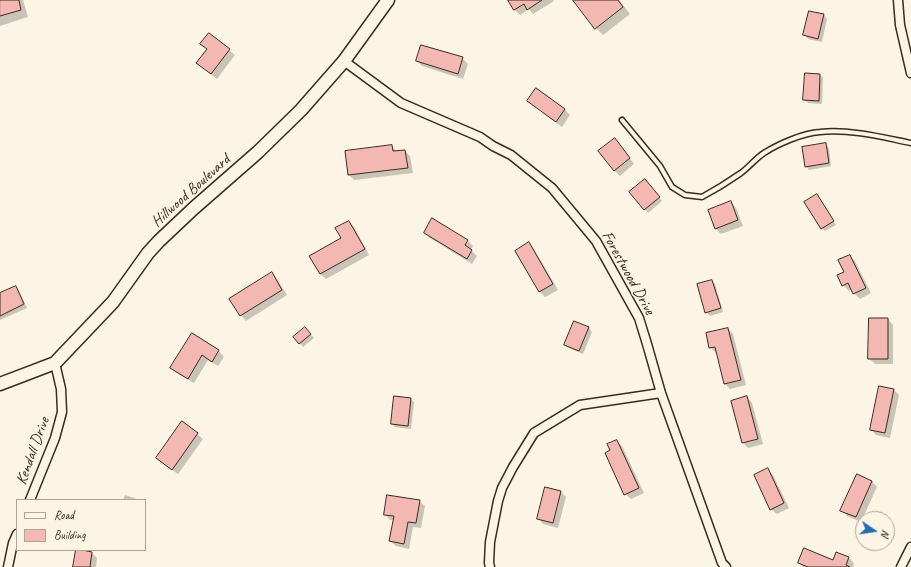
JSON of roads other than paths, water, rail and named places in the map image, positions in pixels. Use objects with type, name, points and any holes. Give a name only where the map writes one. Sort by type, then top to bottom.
[{"type":"street","name":"Hillwood Boulevard","points":[[0,384],[55,364],[113,302],[148,253],[159,241],[266,144],[300,110],[344,61],[388,0]]},
{"type":"street","points":[[898,0],[900,25],[911,73]]},
{"type":"street","name":"Forestwood Drive","points":[[344,61],[401,104],[480,137],[493,146],[511,155],[552,188],[596,241],[639,318],[661,393],[722,563],[726,567]]},
{"type":"street","name":"Kendall Drive","points":[[30,499],[55,438],[62,412],[61,389],[55,364]]},
{"type":"street","points":[[490,567],[490,542],[502,488],[513,466],[534,433],[580,406],[661,393]]},
{"type":"street","points":[[8,567],[13,543],[16,536]]},
{"type":"street","points":[[901,567],[911,547]]},
{"type":"lane","points":[[622,120],[660,166],[672,187],[685,195],[702,198],[741,173],[763,154],[786,142],[807,134],[837,131],[857,133],[911,143]]}]
